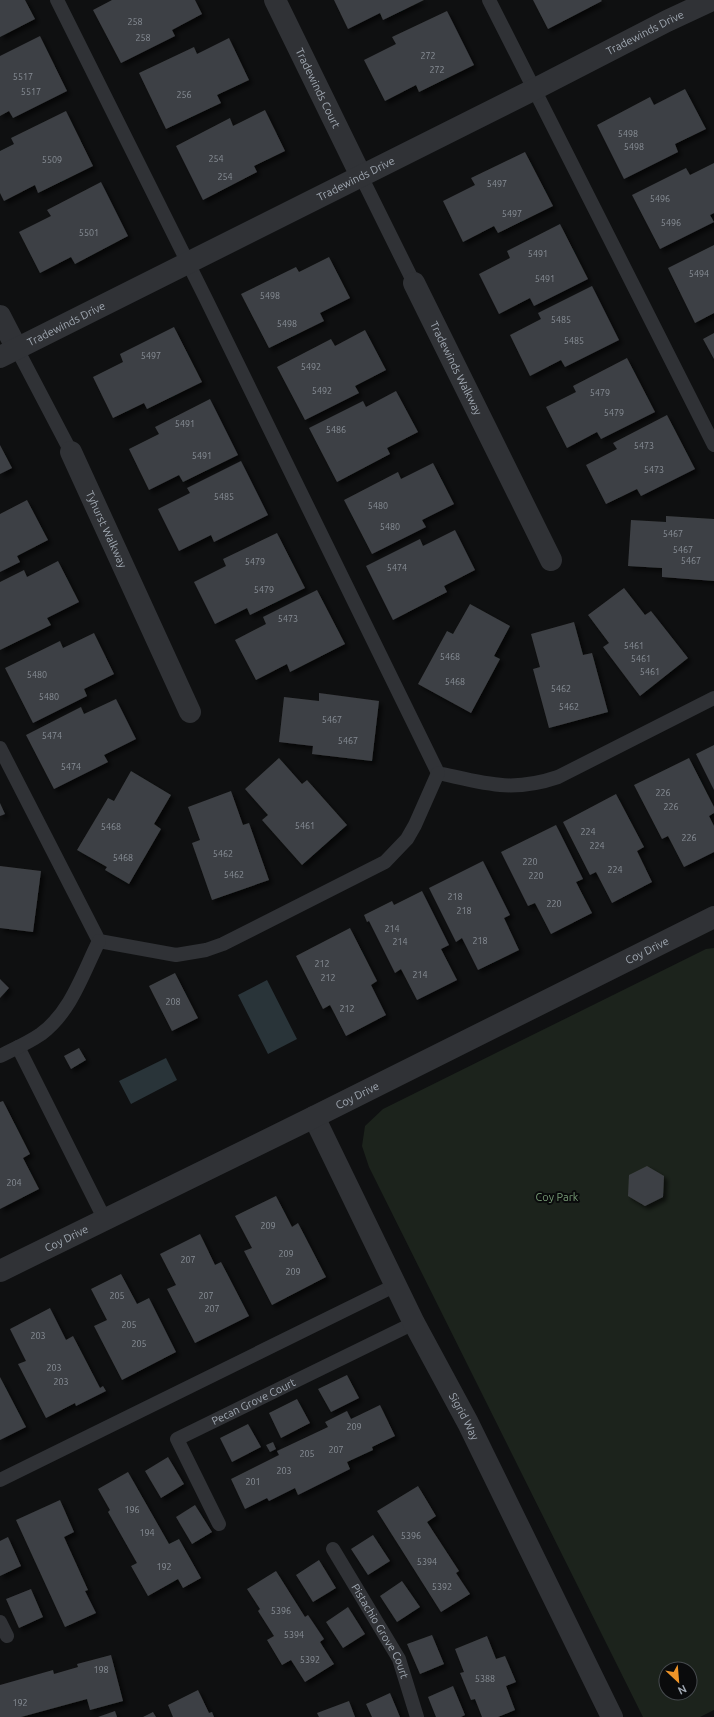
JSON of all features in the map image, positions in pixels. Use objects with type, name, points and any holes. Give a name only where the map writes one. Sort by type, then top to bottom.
[{"type":"street","name":"Tradewinds Court","points":[[275,0],[361,176]]},
{"type":"street","name":"Tradewinds Drive","points":[[8,353],[534,90],[667,21],[710,5]]},
{"type":"street","name":"Tradewinds Walkway","points":[[414,283],[551,560]]},
{"type":"street","points":[[0,316],[8,353]]},
{"type":"street","name":"Tyhurst Walkway","points":[[70,452],[190,712]]},
{"type":"street","name":"Coy Drive","points":[[0,1271],[314,1117],[714,917]]},
{"type":"street","name":"Sigrid Way","points":[[314,1117],[414,1323],[468,1423],[612,1717]]},
{"type":"lane","points":[[57,0],[188,263],[438,773]]},
{"type":"lane","points":[[489,0],[714,445]]},
{"type":"lane","name":"Tradewinds Walkway","points":[[361,176],[414,283]]},
{"type":"lane","name":"Tyhurst Walkway","points":[[8,353],[70,452]]},
{"type":"lane","points":[[438,773],[512,787],[542,782],[558,776],[714,698]]},
{"type":"lane","points":[[0,748],[99,941]]},
{"type":"lane","points":[[99,941],[176,954],[206,950],[230,941],[385,862],[407,839],[438,773]]},
{"type":"lane","points":[[0,1056],[41,1034],[63,1012],[72,998],[99,941]]},
{"type":"lane","points":[[18,1047],[105,1220]]},
{"type":"lane","points":[[0,1480],[396,1285]]},
{"type":"lane","name":"Pecan Grove Court","points":[[219,1524],[177,1439],[414,1323]]},
{"type":"lane","name":"Pistachio Grove Court","points":[[333,1550],[399,1659],[417,1717]]},
{"type":"lane","points":[[0,1622],[7,1636]]},
{"type":"green space","name":"Coy Park","points":[[714,948],[714,1710],[700,1717],[643,1717],[369,1167],[362,1146],[365,1126],[383,1109],[706,949]]},
{"type":"shaded area","points":[[267,980],[297,1039],[268,1054],[238,995]]},
{"type":"shaded area","points":[[166,1058],[177,1080],[131,1104],[119,1081]]},
{"type":"building","points":[[0,0],[25,0],[35,19],[0,37]]},
{"type":"building","points":[[112,0],[195,0],[202,14],[172,30],[175,36],[121,63],[93,10]]},
{"type":"building","points":[[334,0],[424,0],[383,20],[380,13],[348,29]]},
{"type":"building","points":[[533,0],[601,0],[602,1],[548,29]]},
{"type":"building","points":[[447,11],[474,65],[419,92],[416,85],[385,101],[364,60],[396,44],[392,37]]},
{"type":"building","points":[[40,36],[67,91],[13,118],[9,111],[0,116],[0,56]]},
{"type":"building","points":[[229,38],[249,80],[217,95],[221,103],[166,129],[139,73],[194,47],[197,54]]},
{"type":"building","points":[[685,89],[706,129],[675,144],[678,152],[624,179],[597,125],[650,97],[654,105]]},
{"type":"building","points":[[265,110],[285,151],[254,166],[257,172],[203,200],[176,146],[230,118],[233,126]]},
{"type":"building","points":[[66,111],[93,166],[38,193],[35,185],[4,201],[0,193],[0,151],[14,144],[11,138]]},
{"type":"building","points":[[525,152],[553,206],[498,233],[494,226],[463,242],[443,201],[475,185],[471,178]]},
{"type":"building","points":[[714,163],[714,213],[710,215],[714,222],[660,249],[632,195],[686,168],[690,175]]},
{"type":"building","points":[[101,182],[128,236],[75,264],[71,257],[40,273],[19,232],[51,216],[47,210]]},
{"type":"building","points":[[560,224],[588,279],[534,306],[530,298],[499,314],[479,274],[510,258],[507,251]]},
{"type":"building","points":[[714,245],[714,313],[695,323],[668,268]]},
{"type":"building","points":[[329,257],[350,298],[320,313],[324,321],[269,348],[241,294],[296,267],[299,272]]},
{"type":"building","points":[[592,286],[619,340],[565,367],[561,360],[530,376],[510,335],[541,319],[538,313]]},
{"type":"building","points":[[174,327],[202,382],[147,409],[144,403],[113,418],[93,377],[123,362],[120,354]]},
{"type":"building","points":[[365,330],[386,370],[355,386],[359,393],[305,420],[277,367],[331,339],[335,346]]},
{"type":"building","points":[[714,333],[714,359],[703,339]]},
{"type":"building","points":[[627,358],[655,412],[601,439],[597,432],[567,448],[546,407],[576,392],[573,386]]},
{"type":"building","points":[[396,391],[418,432],[387,448],[390,454],[337,482],[309,428],[363,401],[366,407]]},
{"type":"building","points":[[210,399],[238,455],[183,482],[179,475],[149,490],[129,449],[159,434],[155,427]]},
{"type":"building","points":[[667,415],[695,469],[641,496],[637,489],[606,504],[586,465],[617,449],[613,443]]},
{"type":"building","points":[[0,445],[12,468],[0,474]]},
{"type":"building","points":[[241,461],[268,515],[214,542],[211,535],[179,551],[158,509],[190,493],[187,488]]},
{"type":"building","points":[[433,463],[454,504],[422,520],[426,527],[372,554],[344,500],[398,472],[401,479]]},
{"type":"building","points":[[27,500],[48,540],[17,556],[20,562],[0,572],[0,514]]},
{"type":"building","points":[[666,516],[714,519],[714,581],[662,577],[662,568],[628,566],[631,520],[666,522]]},
{"type":"building","points":[[455,530],[475,570],[444,586],[447,592],[393,620],[366,566],[420,539],[423,546]]},
{"type":"building","points":[[277,533],[305,588],[250,615],[247,608],[215,624],[194,582],[226,566],[223,559]]},
{"type":"building","points":[[58,561],[79,602],[47,618],[51,625],[0,650],[0,582],[24,570],[27,577]]},
{"type":"building","points":[[624,588],[645,615],[651,611],[688,658],[640,696],[603,647],[609,643],[588,615]]},
{"type":"building","points":[[317,590],[345,644],[290,672],[287,664],[256,680],[235,640],[266,624],[263,617]]},
{"type":"building","points":[[470,604],[510,626],[494,656],[500,659],[471,713],[418,684],[447,631],[453,634]]},
{"type":"building","points":[[574,622],[583,655],[592,653],[608,712],[549,728],[533,669],[540,667],[531,634]]},
{"type":"building","points":[[94,633],[114,674],[84,689],[87,696],[33,723],[5,668],[60,641],[63,648]]},
{"type":"building","points":[[319,693],[379,701],[372,761],[312,754],[313,746],[279,742],[284,697],[319,701]]},
{"type":"building","points":[[116,699],[136,739],[104,755],[108,762],[54,789],[26,735],[81,707],[84,714]]},
{"type":"building","points":[[714,745],[714,790],[696,754]]},
{"type":"building","points":[[279,758],[302,784],[307,780],[347,825],[302,865],[262,820],[268,815],[245,789]]},
{"type":"building","points":[[689,758],[714,807],[714,813],[709,816],[714,826],[714,852],[684,867],[668,836],[662,839],[634,785]]},
{"type":"building","points":[[131,771],[171,795],[154,824],[161,829],[129,884],[105,870],[107,867],[77,850],[108,798],[114,801]]},
{"type":"building","points":[[231,791],[243,825],[249,823],[269,880],[212,900],[192,843],[200,840],[188,807]]},
{"type":"building","points":[[616,794],[644,847],[637,851],[652,882],[612,903],[596,872],[590,875],[563,822]]},
{"type":"building","points":[[0,803],[5,814],[0,816]]},
{"type":"building","points":[[556,825],[583,879],[576,882],[592,913],[551,934],[535,903],[528,906],[501,852]]},
{"type":"building","points":[[483,861],[510,915],[504,918],[519,950],[478,970],[462,938],[456,942],[429,888]]},
{"type":"building","points":[[0,866],[41,871],[33,932],[0,928]]},
{"type":"building","points":[[422,891],[449,945],[441,949],[457,980],[417,1000],[401,969],[395,973],[369,921],[367,922],[364,915],[392,901],[394,905]]},
{"type":"building","points":[[350,928],[377,981],[371,985],[386,1015],[346,1036],[330,1005],[323,1009],[296,956]]},
{"type":"building","points":[[175,973],[198,1018],[172,1031],[149,986]]},
{"type":"building","points":[[0,979],[9,988],[0,998]]},
{"type":"building","points":[[79,1048],[86,1060],[71,1069],[64,1056]]},
{"type":"building","points":[[3,1101],[30,1154],[23,1158],[39,1189],[0,1209],[0,1102]]},
{"type":"building","points":[[647,1166],[664,1176],[663,1197],[645,1206],[628,1196],[629,1175]]},
{"type":"building","points":[[276,1196],[292,1227],[298,1223],[326,1277],[272,1305],[244,1251],[252,1248],[235,1216]]},
{"type":"building","points":[[200,1234],[215,1265],[221,1262],[249,1316],[195,1343],[167,1289],[176,1285],[160,1254]]},
{"type":"building","points":[[121,1274],[137,1304],[149,1298],[176,1352],[122,1380],[94,1326],[107,1320],[91,1289]]},
{"type":"building","points":[[50,1308],[66,1340],[73,1336],[100,1388],[103,1386],[106,1391],[76,1406],[75,1403],[46,1418],[18,1364],[26,1361],[10,1329]]},
{"type":"building","points":[[347,1375],[359,1398],[331,1412],[318,1389]]},
{"type":"building","points":[[0,1377],[26,1427],[0,1440]]},
{"type":"building","points":[[297,1399],[310,1423],[281,1438],[269,1413]]},
{"type":"building","points":[[380,1405],[395,1436],[372,1447],[373,1450],[347,1462],[350,1469],[298,1495],[295,1488],[269,1501],[267,1498],[245,1509],[231,1479],[279,1455],[277,1451],[328,1427],[325,1422],[347,1411],[351,1419]]},
{"type":"building","points":[[248,1424],[261,1447],[232,1462],[220,1438]]},
{"type":"building","points":[[273,1442],[276,1449],[270,1452],[266,1445]]},
{"type":"building","points":[[168,1457],[184,1484],[161,1498],[145,1471]]},
{"type":"building","points":[[128,1472],[169,1544],[179,1539],[201,1578],[183,1588],[178,1579],[148,1596],[131,1566],[137,1563],[108,1512],[110,1510],[98,1489]]},
{"type":"building","points":[[418,1486],[436,1516],[427,1522],[459,1571],[456,1573],[470,1594],[441,1612],[377,1511]]},
{"type":"building","points":[[60,1500],[74,1532],[64,1537],[88,1590],[85,1591],[96,1613],[65,1627],[16,1520]]},
{"type":"building","points":[[195,1505],[212,1532],[192,1544],[176,1517]]},
{"type":"building","points":[[373,1535],[390,1561],[368,1575],[351,1549]]},
{"type":"building","points":[[8,1537],[21,1566],[0,1576],[0,1541]]},
{"type":"building","points":[[319,1560],[336,1588],[313,1602],[296,1575]]},
{"type":"building","points":[[276,1571],[305,1617],[308,1615],[324,1639],[320,1642],[334,1664],[305,1682],[291,1660],[282,1665],[267,1640],[274,1636],[258,1611],[260,1609],[247,1589]]},
{"type":"building","points":[[402,1581],[420,1607],[397,1622],[380,1596]]},
{"type":"building","points":[[31,1589],[43,1617],[19,1628],[6,1599]]},
{"type":"building","points":[[348,1607],[365,1634],[343,1648],[326,1622]]},
{"type":"building","points":[[432,1635],[444,1664],[420,1674],[407,1644]]},
{"type":"building","points":[[487,1636],[496,1659],[505,1656],[516,1682],[506,1686],[515,1710],[498,1717],[482,1717],[475,1699],[471,1700],[460,1673],[464,1672],[455,1649]]},
{"type":"building","points":[[111,1655],[123,1701],[90,1710],[87,1699],[21,1717],[0,1717],[0,1685],[53,1670],[54,1674],[78,1667],[77,1664]]},
{"type":"building","points":[[453,1686],[465,1715],[461,1717],[436,1717],[428,1697]]},
{"type":"building","points":[[198,1690],[209,1713],[212,1712],[214,1717],[173,1717],[168,1705]]},
{"type":"building","points":[[390,1693],[400,1717],[372,1717],[366,1704]]},
{"type":"building","points":[[349,1701],[355,1717],[319,1717],[317,1713]]},
{"type":"building","points":[[115,1711],[117,1717],[98,1717]]},
{"type":"building","points":[[153,1712],[156,1717],[143,1717]]}]
